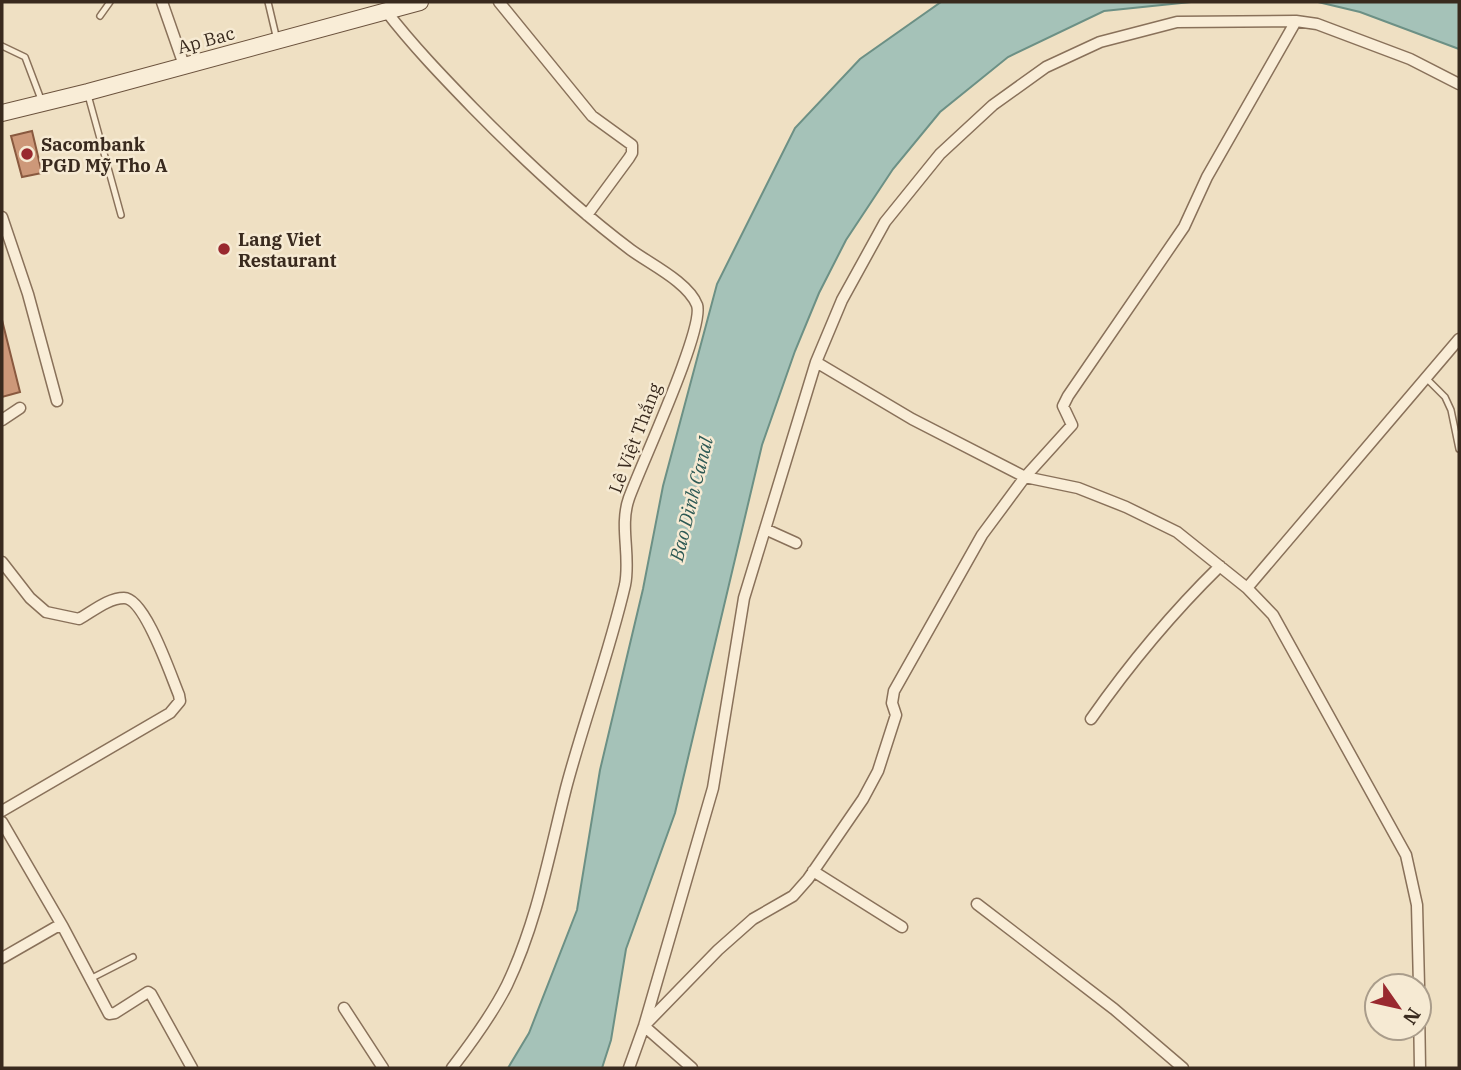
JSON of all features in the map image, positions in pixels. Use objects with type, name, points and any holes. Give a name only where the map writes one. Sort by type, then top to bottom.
[{"type":"main road","name":"Ap Bac","points":[[2,113],[420,2]]},
{"type":"street","points":[[162,2],[184,65]]},
{"type":"street","points":[[499,2],[585,109],[632,145],[629,159],[587,215]]},
{"type":"street","name":"Lê Việt Thắng","points":[[386,11],[418,51],[528,164],[587,215],[686,288],[697,306],[698,317],[654,443],[628,500],[625,521],[626,580],[596,694],[567,787],[530,930],[506,987],[452,1068]]},
{"type":"street","points":[[644,1026],[718,950],[753,919],[793,895],[863,799],[878,771],[896,715],[892,703],[894,691],[974,547],[1025,477],[1072,425],[1063,406],[1068,396],[1184,227],[1207,177],[1296,21]]},
{"type":"street","points":[[629,1068],[644,1026],[713,788],[744,598],[816,362],[842,300],[885,222],[940,153],[993,105],[1046,67],[1100,42],[1177,22],[1296,21],[1317,24],[1410,60],[1459,84]]},
{"type":"street","points":[[2,217],[28,294],[57,401]]},
{"type":"street","points":[[1247,588],[1459,339]]},
{"type":"street","points":[[816,362],[912,419],[1025,477],[1078,488],[1126,507],[1177,532],[1247,588],[1273,615],[1406,855],[1417,905],[1419,972]]},
{"type":"street","points":[[2,420],[20,408]]},
{"type":"street","points":[[765,528],[796,543]]},
{"type":"street","points":[[2,562],[30,598],[46,612],[79,619],[114,599],[128,598],[133,601],[147,620],[180,701],[170,713],[2,811]]},
{"type":"street","points":[[1091,719],[1161,626],[1220,566]]},
{"type":"street","points":[[2,822],[63,927],[109,1014],[148,992],[192,1068]]},
{"type":"street","points":[[813,871],[902,927]]},
{"type":"street","points":[[978,904],[1114,1009],[1183,1068]]},
{"type":"street","points":[[2,958],[56,926],[63,927]]},
{"type":"street","points":[[344,1009],[383,1068]]},
{"type":"street","points":[[644,1026],[692,1068]]},
{"type":"street","points":[[1420,1042],[1420,1068]]},
{"type":"lane","points":[[100,16],[110,2]]},
{"type":"lane","points":[[268,2],[277,40]]},
{"type":"lane","points":[[2,46],[25,57],[42,103]]},
{"type":"lane","points":[[88,92],[121,215]]},
{"type":"lane","points":[[1426,378],[1445,397],[1451,410],[1459,450]]},
{"type":"lane","points":[[90,978],[133,957]]},
{"type":"water","name":"Bao Dinh Canal","points":[[941,2],[1191,2],[1104,11],[1008,57],[940,112],[893,169],[846,240],[819,293],[795,351],[762,445],[675,813],[626,949],[611,1040],[602,1068],[508,1068],[529,1033],[577,910],[600,770],[643,589],[663,486],[717,284],[795,128],[860,59]]},
{"type":"water","points":[[1318,2],[1459,2],[1459,49],[1360,12]]},
{"type":"building","name":"Sacombank PGD Mỹ Tho A","points":[[32,131],[42,173],[22,177],[11,136]]},
{"type":"building","points":[[2,320],[20,392],[2,397]]},
{"type":"place","name":"Sacombank PGD Mỹ Tho A","points":[[27,154]]},
{"type":"place","name":"Lang Viet Restaurant","points":[[224,249]]}]
